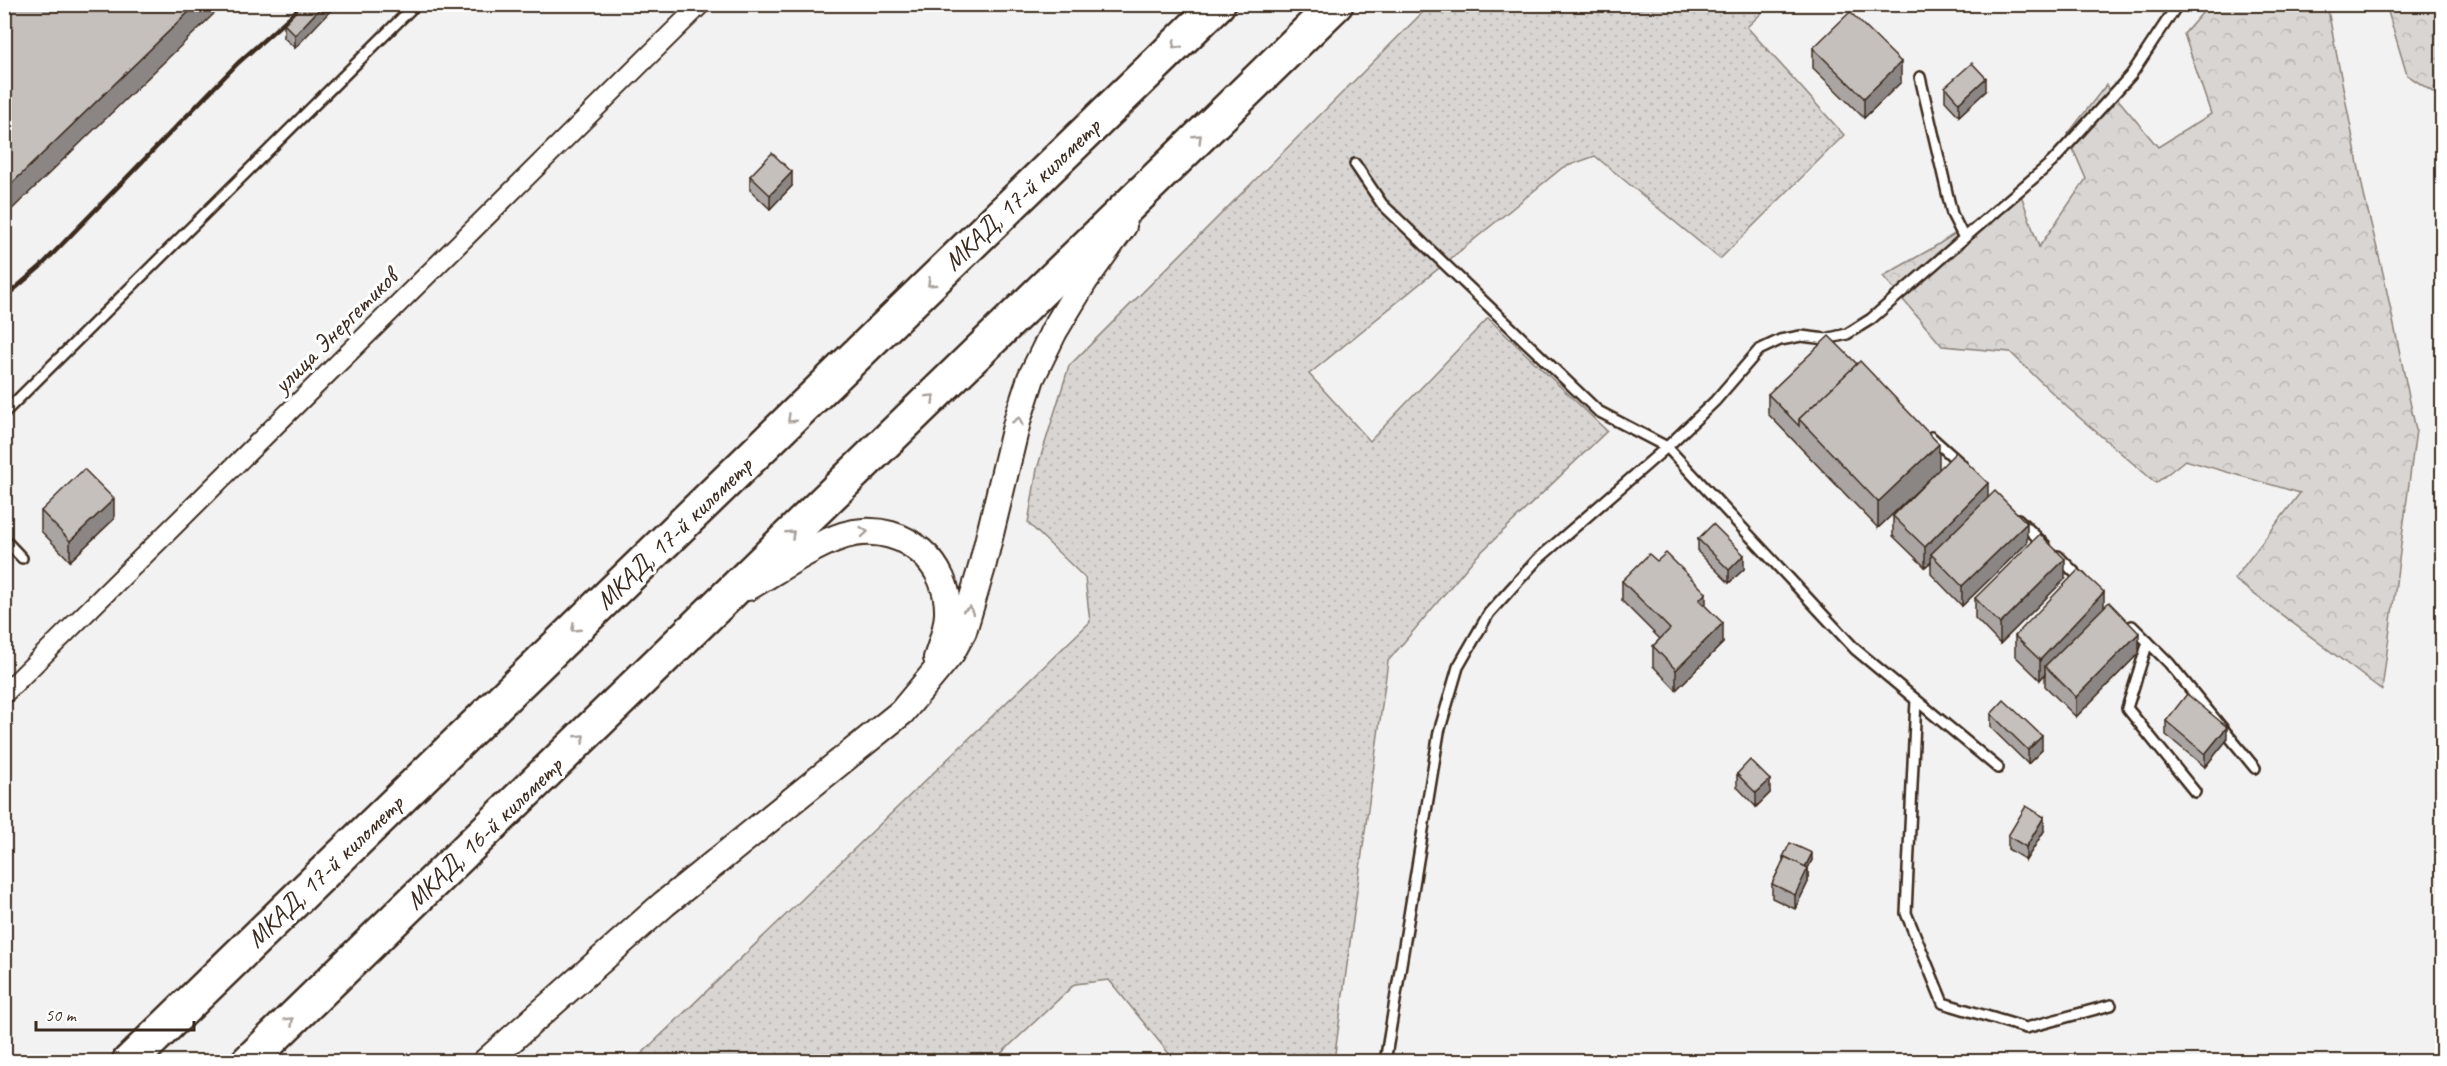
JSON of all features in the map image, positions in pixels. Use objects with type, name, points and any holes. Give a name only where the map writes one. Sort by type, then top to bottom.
[{"type":"highway","name":"МКАД, 17-й километр","points":[[129,1062],[1218,4]]},
{"type":"highway","points":[[719,603],[1336,4]]},
{"type":"highway","name":"МКАД, 16-й километр","points":[[249,1062],[719,603]]},
{"type":"main road","points":[[486,1062],[664,904],[902,712],[951,653],[963,631],[982,567],[1018,417],[1031,378],[1054,331],[1084,281],[1156,179]]},
{"type":"main road","points":[[719,603],[832,539],[874,531],[898,537],[918,548],[939,570],[945,591],[947,622],[944,639],[930,677]]},
{"type":"street","name":"улица Энергетиков","points":[[4,694],[701,4]]},
{"type":"lane","points":[[4,412],[416,4]]},
{"type":"lane","points":[[1386,1062],[1439,732],[1458,667],[1489,613],[1537,560],[1715,402],[1759,350],[1780,340],[1801,336],[1826,339],[1848,334],[1871,319],[2052,162],[2131,75],[2178,4]]},
{"type":"lane","points":[[1920,76],[1952,214],[1964,238]]},
{"type":"lane","points":[[1355,164],[1383,204],[1598,411],[1667,447],[1855,649],[1998,768]]},
{"type":"lane","points":[[1826,339],[1835,347]]},
{"type":"lane","points":[[1927,433],[1969,472]]},
{"type":"lane","points":[[2012,513],[2089,586]]},
{"type":"lane","points":[[4,539],[22,558]]},
{"type":"lane","points":[[2123,618],[2169,663],[2255,768]]},
{"type":"lane","points":[[2148,642],[2127,708],[2195,792]]},
{"type":"lane","points":[[1916,700],[1906,913],[1943,1003],[2026,1028],[2111,1005]]},
{"type":"green space","points":[[1430,5],[1770,5],[1747,27],[1844,135],[1720,259],[1595,156],[1562,168],[1309,374],[1370,441],[1488,318],[1607,431],[1474,559],[1388,661],[1334,1061],[1175,1061],[1109,980],[1075,984],[993,1061],[633,1062],[1090,622],[1085,578],[1028,523],[1037,469],[1069,366]]},
{"type":"green space","points":[[2209,5],[2327,5],[2364,195],[2416,430],[2382,690],[2234,579],[2300,493],[2185,460],[2156,483],[2067,407],[2010,352],[1942,346],[1883,276],[1931,249],[2020,192],[2039,247],[2086,179],[2067,135],[2106,85],[2158,147],[2211,114],[2184,34]]},
{"type":"green space","points":[[2386,5],[2417,5],[2442,13],[2442,98],[2407,75]]},
{"type":"building","points":[[4,4],[197,4],[4,191]]},
{"type":"building","points":[[303,4],[324,4],[295,35],[284,24]]},
{"type":"building","points":[[1850,12],[1901,62],[1864,98],[1813,48]]},
{"type":"building","points":[[1972,63],[1986,78],[1959,103],[1945,87]]},
{"type":"building","points":[[772,153],[792,172],[770,195],[750,176]]},
{"type":"building","points":[[1829,336],[1857,364],[1799,419],[1799,426],[1768,394]]},
{"type":"building","points":[[1860,361],[1939,444],[1878,502],[1799,419]]},
{"type":"building","points":[[1956,452],[1988,483],[1925,547],[1893,516]]},
{"type":"building","points":[[84,469],[114,499],[70,541],[41,511]]},
{"type":"building","points":[[1995,491],[2027,523],[1962,586],[1931,554]]},
{"type":"building","points":[[1713,524],[1744,555],[1729,570],[1698,539]]},
{"type":"building","points":[[2040,534],[2065,559],[2000,624],[1975,598]]},
{"type":"building","points":[[1666,553],[1706,593],[1699,600],[1723,623],[1676,670],[1653,646],[1670,629],[1622,581],[1649,554],[1657,561]]},
{"type":"building","points":[[2079,569],[2104,592],[2040,660],[2015,636]]},
{"type":"building","points":[[2109,602],[2139,633],[2076,697],[2045,666]]},
{"type":"building","points":[[2187,694],[2227,727],[2205,754],[2166,721]]},
{"type":"building","points":[[2004,700],[2042,736],[2028,750],[1991,714]]},
{"type":"building","points":[[1750,760],[1770,780],[1756,793],[1737,774]]},
{"type":"building","points":[[2026,806],[2044,817],[2026,847],[2008,836]]},
{"type":"building","points":[[1790,843],[1812,853],[1805,867],[1783,857]]},
{"type":"building","points":[[1785,857],[1808,868],[1795,895],[1772,884]]},
{"type":"railway","points":[[4,298],[40,267],[238,63],[304,4]]}]
